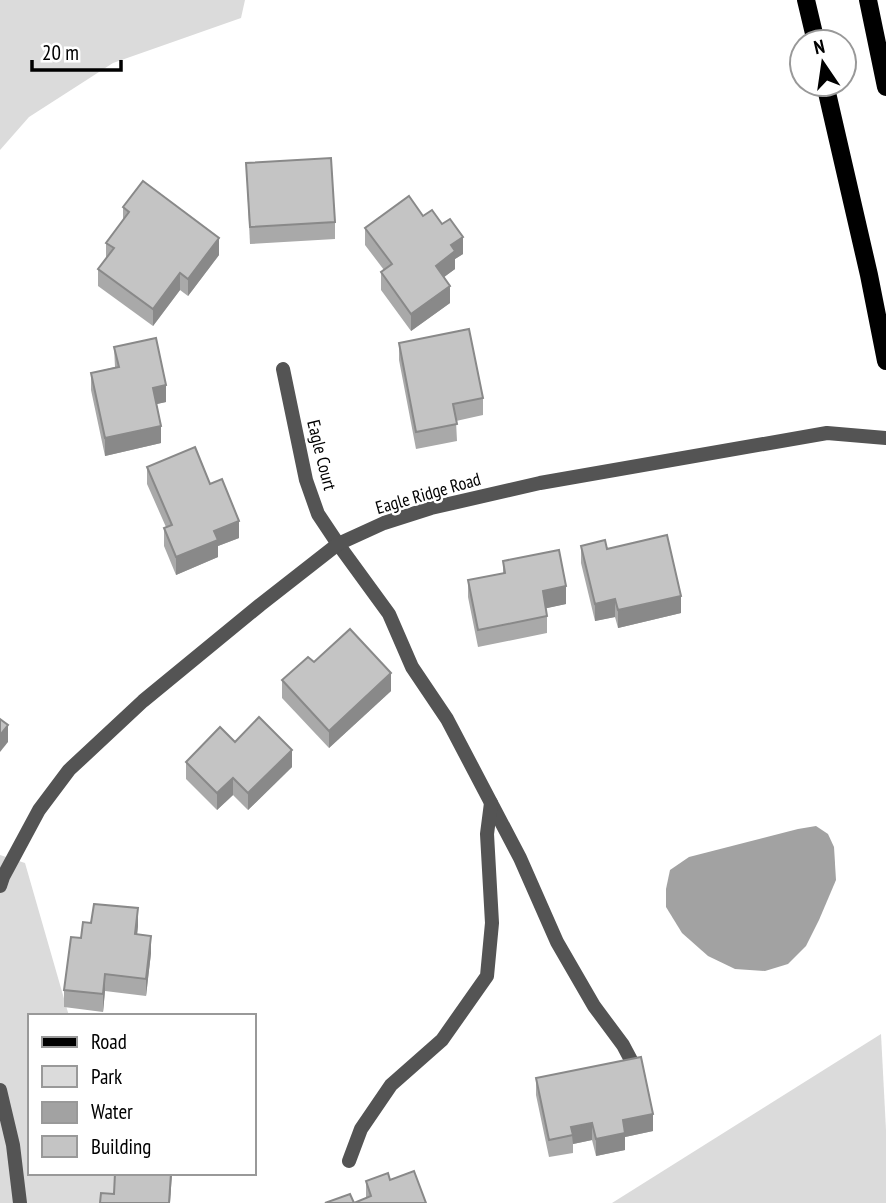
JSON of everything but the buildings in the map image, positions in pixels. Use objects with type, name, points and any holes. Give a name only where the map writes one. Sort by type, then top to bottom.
[{"type":"main road","points":[[806,0],[813,28]]},
{"type":"main road","points":[[868,0],[886,87]]},
{"type":"main road","points":[[828,98],[886,361]]},
{"type":"street","name":"Eagle Court","points":[[283,369],[306,480],[318,514],[389,614],[412,667],[447,719],[520,858],[557,942],[594,1006],[624,1045],[632,1062]]},
{"type":"street","name":"Eagle Ridge Road","points":[[0,886],[39,810],[69,770],[143,701],[338,544],[384,523],[419,512],[540,484],[827,433],[886,438]]},
{"type":"street","points":[[349,1161],[361,1129],[391,1085],[442,1040],[487,976],[492,923],[487,834],[491,803]]},
{"type":"street","points":[[0,1090],[12,1145],[20,1203]]},
{"type":"green space","points":[[0,0],[245,0],[241,18],[113,63],[29,117],[0,150]]},
{"type":"green space","points":[[0,855],[25,863],[68,1014],[28,1014],[28,1175],[115,1175],[123,1203],[0,1203]]},
{"type":"green space","points":[[881,1034],[886,1130],[886,1203],[612,1203]]},
{"type":"water","points":[[816,826],[828,834],[834,847],[836,880],[806,946],[788,964],[765,971],[735,969],[708,956],[682,933],[666,907],[670,870],[689,857]]}]
